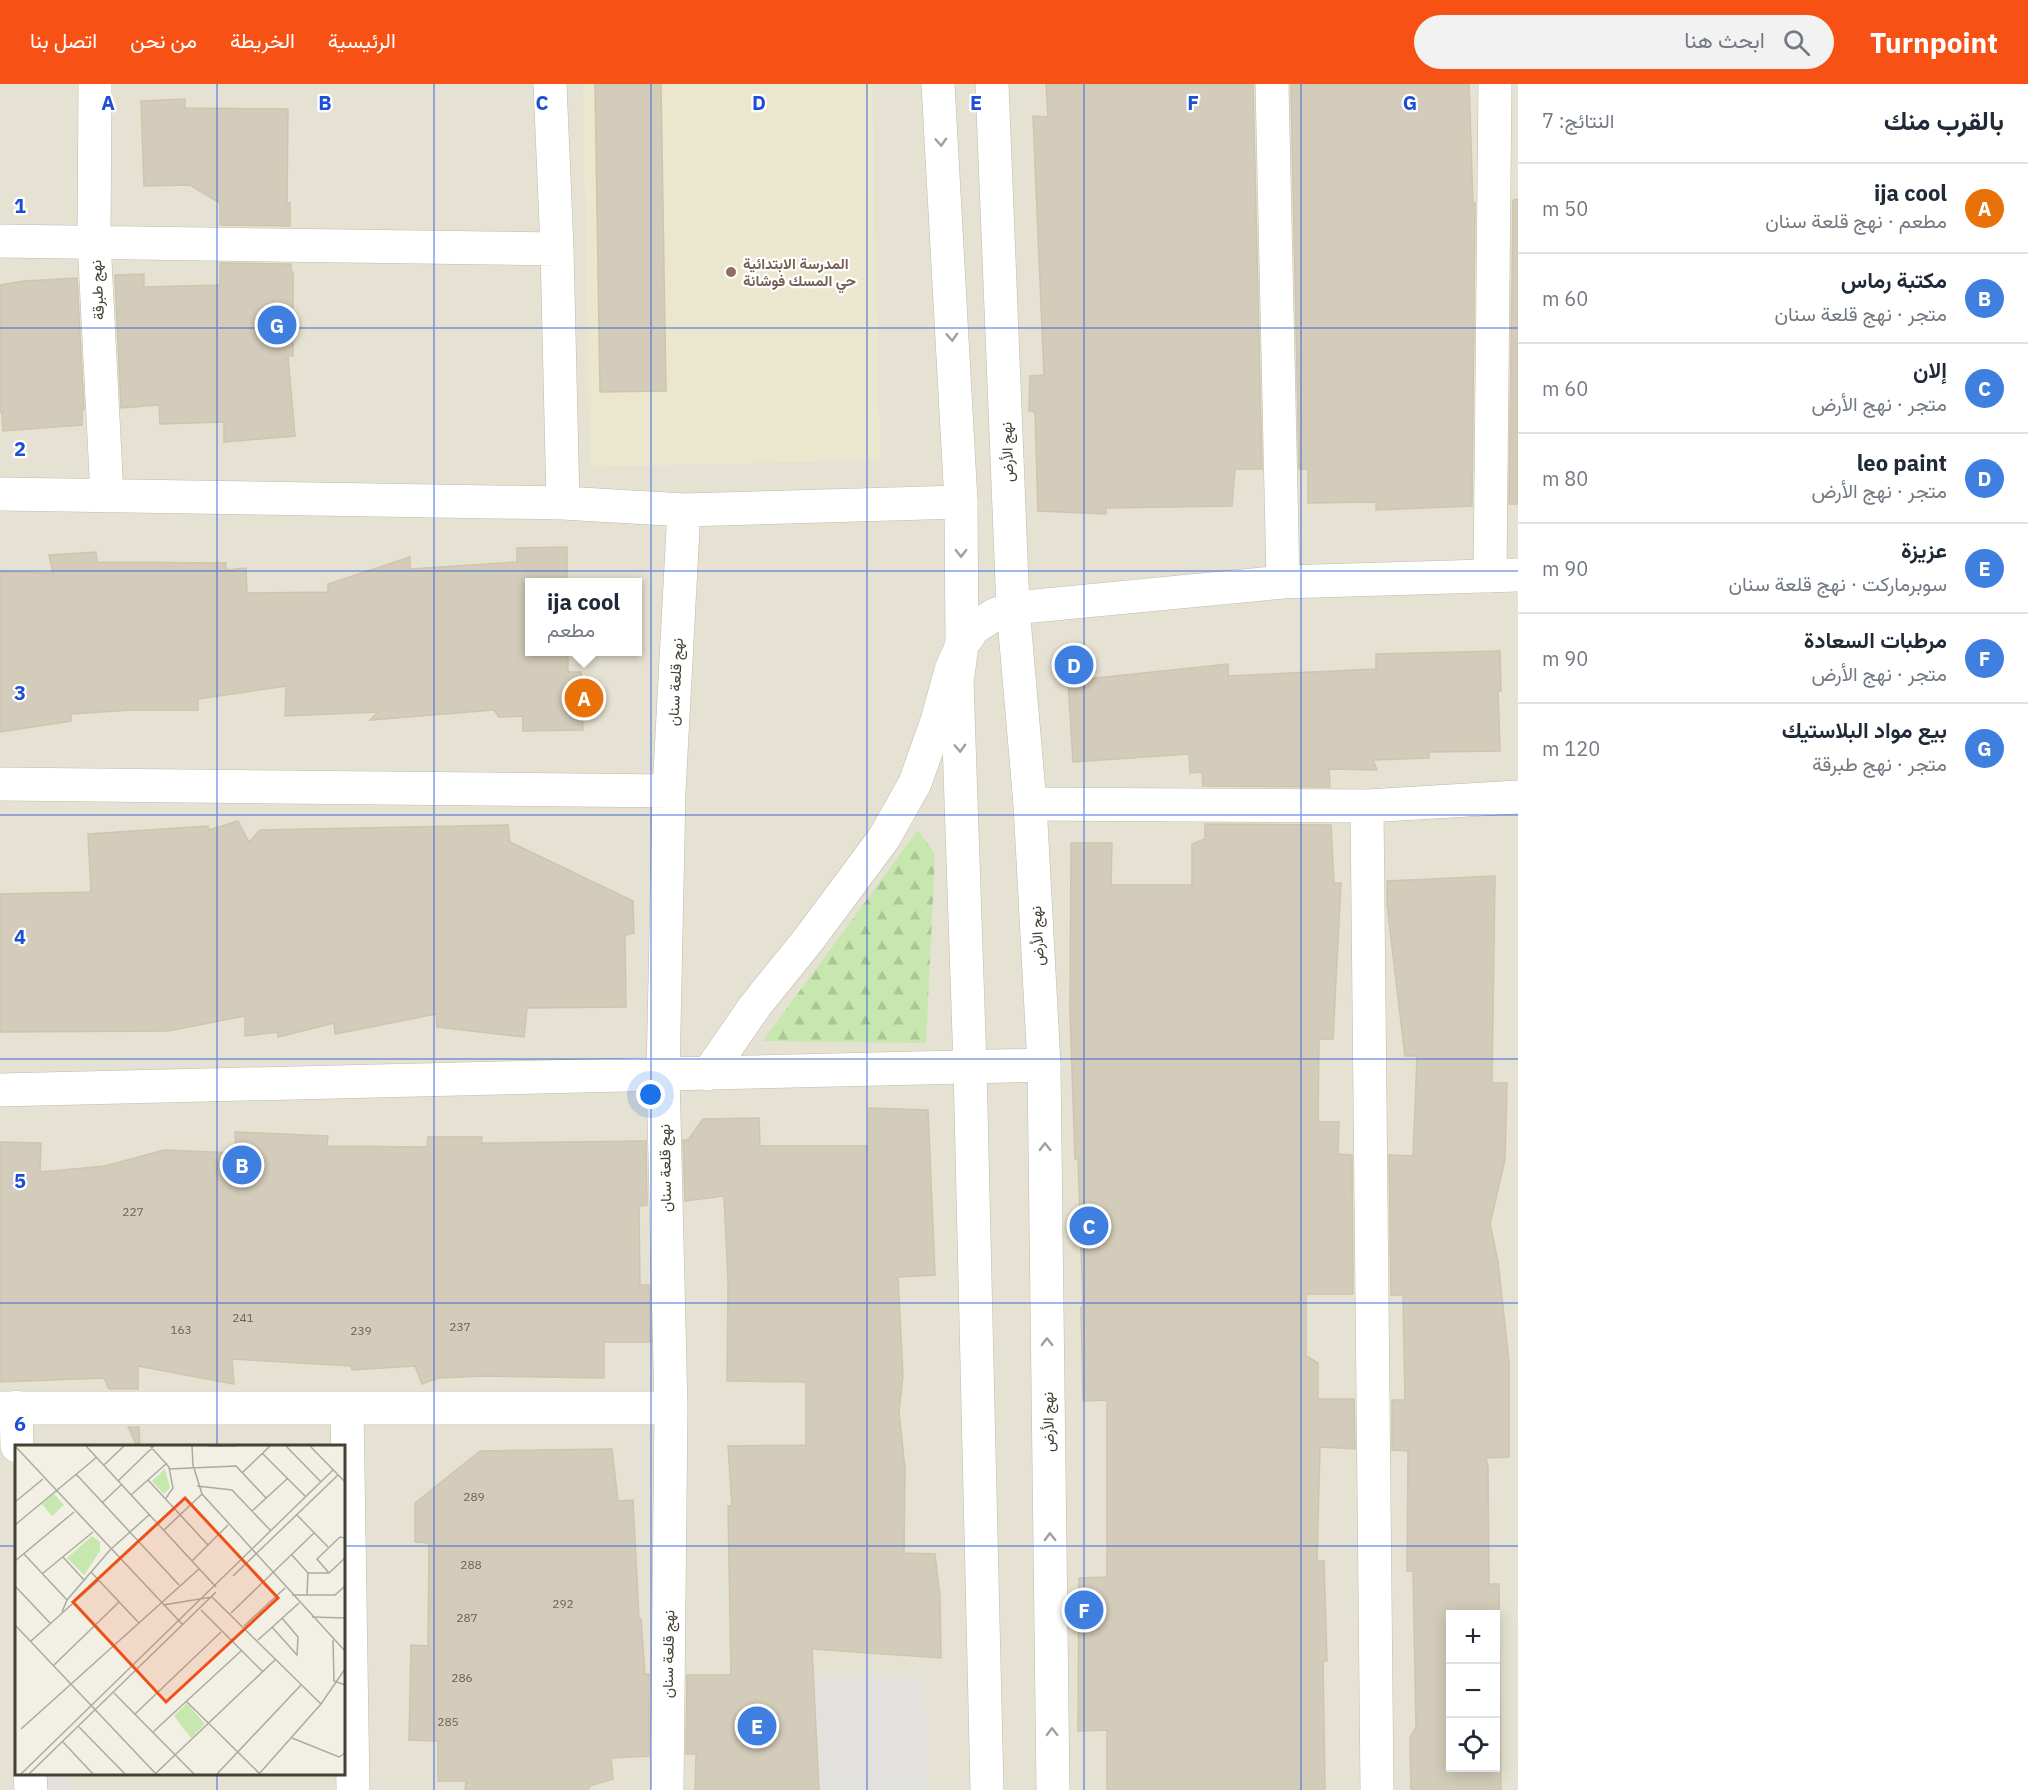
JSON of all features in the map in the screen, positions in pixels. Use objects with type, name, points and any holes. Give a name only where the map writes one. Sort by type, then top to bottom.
[{"type":"street","name":"نهج طبرقة","points":[[95,84],[94,241],[107,496]]},
{"type":"street","points":[[550,84],[557,249],[563,503]]},
{"type":"street","points":[[938,84],[961,502],[962,645],[957,682],[987,1790]]},
{"type":"street","name":"نهج الأرض","points":[[992,84],[1013,608],[1030,804],[1044,1065],[1053,1790]]},
{"type":"street","points":[[1272,84],[1283,582]]},
{"type":"street","points":[[708,1074],[755,1006],[809,939],[884,838],[915,783],[937,721],[951,670],[962,645],[974,628],[994,615],[1013,608],[1283,582],[1504,576],[1495,84]]},
{"type":"street","points":[[0,241],[557,249]]},
{"type":"street","points":[[0,494],[563,503],[684,510],[961,502]]},
{"type":"street","name":"نهج قلعة سنان","points":[[667,1790],[670,1408],[663,1075],[669,791],[684,510]]},
{"type":"street","points":[[0,784],[669,791]]},
{"type":"street","points":[[1030,804],[1367,806],[1518,797]]},
{"type":"street","points":[[1367,806],[1377,1790]]},
{"type":"street","points":[[0,1090],[1044,1065]]},
{"type":"street","points":[[17,1445],[8,1408],[670,1408]]},
{"type":"street","points":[[347,1408],[353,1790]]},
{"type":"street","points":[[30,1775],[31,1790]]},
{"type":"shaded area","points":[[0,84],[1518,84],[1518,1790],[0,1790]]},
{"type":"shaded area","name":"المدرسة الابتدائية حي المسك فوشانة","points":[[583,84],[872,84],[880,460],[590,467]]},
{"type":"shaded area","points":[[15,1660],[15,1775],[70,1775],[70,1790],[14,1790]]},
{"type":"shaded area","points":[[814,1676],[925,1678],[928,1790],[819,1790]]},
{"type":"green space","points":[[918,830],[935,854],[926,1043],[763,1041]]},
{"type":"building","points":[[595,84],[661,84],[666,391],[600,392]]},
{"type":"building","points":[[1046,84],[1253,84],[1262,469],[1235,469],[1232,506],[1106,508],[1106,514],[1038,511],[1035,412],[1029,411],[1030,376],[1044,375],[1033,116],[1048,117]]},
{"type":"building","points":[[1291,84],[1469,84],[1473,203],[1475,203],[1472,506],[1376,510],[1376,502],[1308,503],[1308,469],[1299,469]]},
{"type":"building","points":[[185,99],[185,108],[288,109],[287,203],[290,203],[290,226],[220,225],[220,203],[190,185],[144,186],[141,101]]},
{"type":"building","points":[[1518,199],[1518,504],[1509,504],[1513,200]]},
{"type":"building","points":[[220,263],[291,264],[291,272],[293,272],[293,356],[288,356],[295,436],[224,442],[224,422],[160,424],[159,405],[121,408],[115,275],[144,274],[144,287],[220,285]]},
{"type":"building","points":[[77,278],[84,410],[82,410],[82,425],[3,431],[2,412],[0,412],[0,285],[24,281]]},
{"type":"building","points":[[567,547],[567,578],[525,578],[525,656],[568,656],[568,672],[581,672],[583,730],[523,731],[523,716],[499,717],[494,710],[370,720],[378,712],[285,716],[286,686],[198,699],[198,710],[132,710],[71,714],[71,721],[0,732],[0,572],[53,573],[49,555],[96,552],[97,562],[226,563],[226,570],[246,568],[247,593],[328,592],[328,584],[410,557],[410,569],[517,562],[517,548]]},
{"type":"building","points":[[1500,651],[1501,691],[1498,691],[1500,751],[1429,752],[1429,758],[1373,760],[1377,770],[1329,769],[1330,787],[1203,786],[1202,772],[1190,773],[1189,754],[1073,762],[1068,681],[1228,664],[1228,676],[1376,669],[1376,654]]},
{"type":"building","points":[[238,821],[249,842],[260,830],[508,825],[510,842],[633,901],[634,933],[625,935],[626,1007],[527,1008],[524,1037],[437,1027],[436,1014],[335,1034],[334,1023],[278,1037],[278,1032],[245,1036],[245,1016],[168,1031],[0,1032],[0,894],[91,892],[88,834],[208,826],[209,830]]},
{"type":"building","points":[[1205,824],[1331,825],[1334,883],[1341,883],[1333,1039],[1319,1039],[1318,1122],[1339,1122],[1338,1154],[1352,1155],[1353,1294],[1306,1294],[1306,1356],[1318,1363],[1318,1399],[1354,1399],[1355,1449],[1320,1447],[1317,1561],[1324,1561],[1327,1661],[1323,1661],[1325,1790],[1107,1790],[1107,1730],[1078,1731],[1079,1578],[1107,1577],[1107,1400],[1083,1401],[1081,1307],[1083,1306],[1070,1011],[1071,843],[1112,843],[1111,885],[1192,885],[1192,844],[1205,839]]},
{"type":"building","points":[[1495,876],[1492,1083],[1507,1083],[1505,1160],[1490,1224],[1498,1261],[1509,1362],[1509,1457],[1486,1458],[1489,1584],[1499,1584],[1499,1610],[1446,1610],[1446,1772],[1500,1772],[1500,1687],[1501,1790],[1411,1790],[1410,1738],[1416,1727],[1413,1571],[1407,1571],[1408,1451],[1392,1450],[1392,1400],[1405,1400],[1403,1295],[1391,1295],[1389,1155],[1413,1156],[1417,1056],[1405,1056],[1387,905],[1387,881]]},
{"type":"building","points":[[869,1108],[928,1110],[935,1275],[898,1277],[903,1376],[899,1412],[905,1468],[904,1553],[935,1554],[940,1597],[941,1658],[812,1649],[819,1790],[695,1790],[696,1754],[686,1754],[687,1675],[731,1675],[728,1506],[732,1506],[728,1446],[806,1445],[806,1382],[727,1381],[728,1282],[724,1196],[685,1201],[683,1140],[688,1140],[703,1119],[759,1118],[760,1146],[869,1146]]},
{"type":"building","points":[[235,1132],[328,1136],[327,1146],[427,1147],[428,1137],[482,1137],[481,1143],[646,1141],[647,1205],[639,1206],[640,1285],[649,1285],[650,1342],[604,1342],[604,1378],[485,1376],[438,1378],[422,1384],[415,1366],[352,1370],[351,1366],[232,1359],[234,1384],[138,1366],[138,1389],[109,1389],[104,1378],[0,1382],[0,1142],[41,1143],[40,1172],[105,1166],[164,1150],[236,1153]]},
{"type":"building","points":[[128,1427],[139,1427],[140,1445],[137,1445]]},
{"type":"building","points":[[612,1449],[618,1501],[633,1500],[639,1619],[641,1619],[645,1674],[649,1674],[649,1756],[611,1758],[613,1779],[590,1786],[588,1790],[465,1790],[466,1781],[438,1781],[438,1741],[409,1740],[411,1645],[428,1646],[429,1543],[415,1542],[415,1503],[480,1451]]},
{"type":"place","name":"المدرسة الابتدائية حي المسك فوشانة","points":[[731,272]]},
{"type":"place","name":"بيع مواد البلاستيك","points":[[277,325]]},
{"type":"place","name":"leo paint","points":[[1074,665]]},
{"type":"place","name":"ija cool","points":[[584,698]]},
{"type":"place","name":"مكتبة رماس","points":[[242,1165]]},
{"type":"place","name":"إلان","points":[[1089,1226]]},
{"type":"place","name":"مرطبات السعادة","points":[[1084,1610]]},
{"type":"place","name":"عزيزة","points":[[757,1726]]}]
